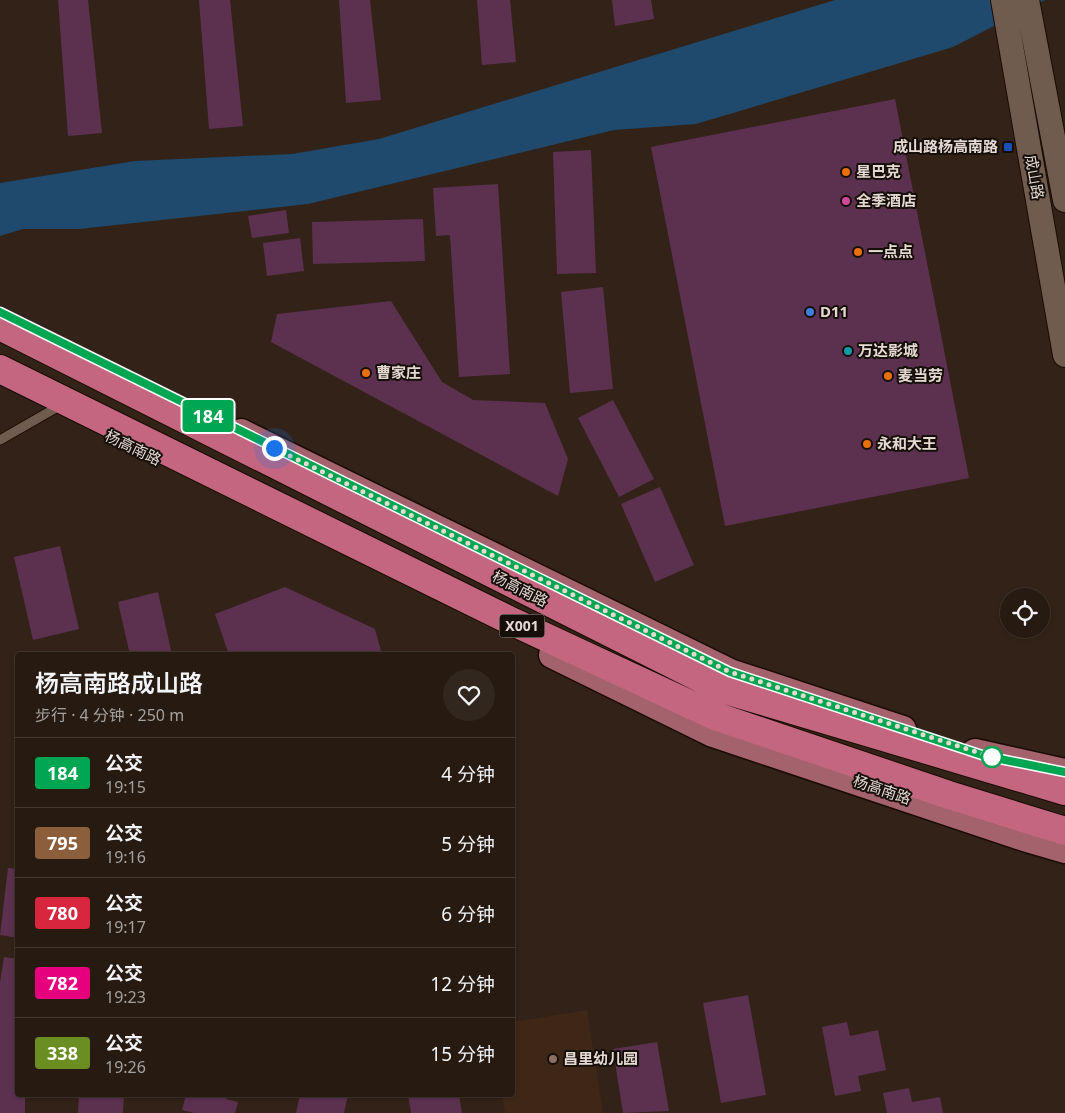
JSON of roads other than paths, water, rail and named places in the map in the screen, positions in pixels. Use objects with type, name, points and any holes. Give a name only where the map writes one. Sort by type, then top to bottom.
[{"type":"highway","name":"杨高南路","points":[[0,326],[722,689],[1065,791]]},
{"type":"highway","name":"杨高南路","points":[[0,369],[514,622],[715,716],[949,795],[1065,831]]},
{"type":"main road","name":"成山路","points":[[1003,0],[1065,355]]},
{"type":"main road","name":"成山路","points":[[1027,0],[1065,200]]},
{"type":"main road","name":"杨高南路","points":[[0,312],[730,672],[985,756],[1065,772]]},
{"type":"main road","name":"杨高南路","points":[[0,383],[712,734],[1065,850]]},
{"type":"main road","points":[[1034,765],[1065,765]]},
{"type":"lane","points":[[0,440],[54,409]]},
{"type":"water","points":[[835,0],[1045,0],[953,47],[696,124],[614,130],[308,204],[79,229],[23,229],[0,236],[0,183],[135,161],[292,154],[379,139]]},
{"type":"place","name":"成山路杨高南路","points":[[1008,147]]},
{"type":"place","name":"星巴克","points":[[846,172]]},
{"type":"place","name":"全季酒店","points":[[846,201]]},
{"type":"place","name":"一点点","points":[[858,252]]},
{"type":"place","name":"D11","points":[[810,312]]},
{"type":"place","name":"万达影城","points":[[848,351]]},
{"type":"place","name":"曹家庄","points":[[366,373]]},
{"type":"place","name":"麦当劳","points":[[888,376]]},
{"type":"place","name":"永和大王","points":[[867,444]]},
{"type":"place","name":"昌里幼儿园","points":[[553,1059]]}]
